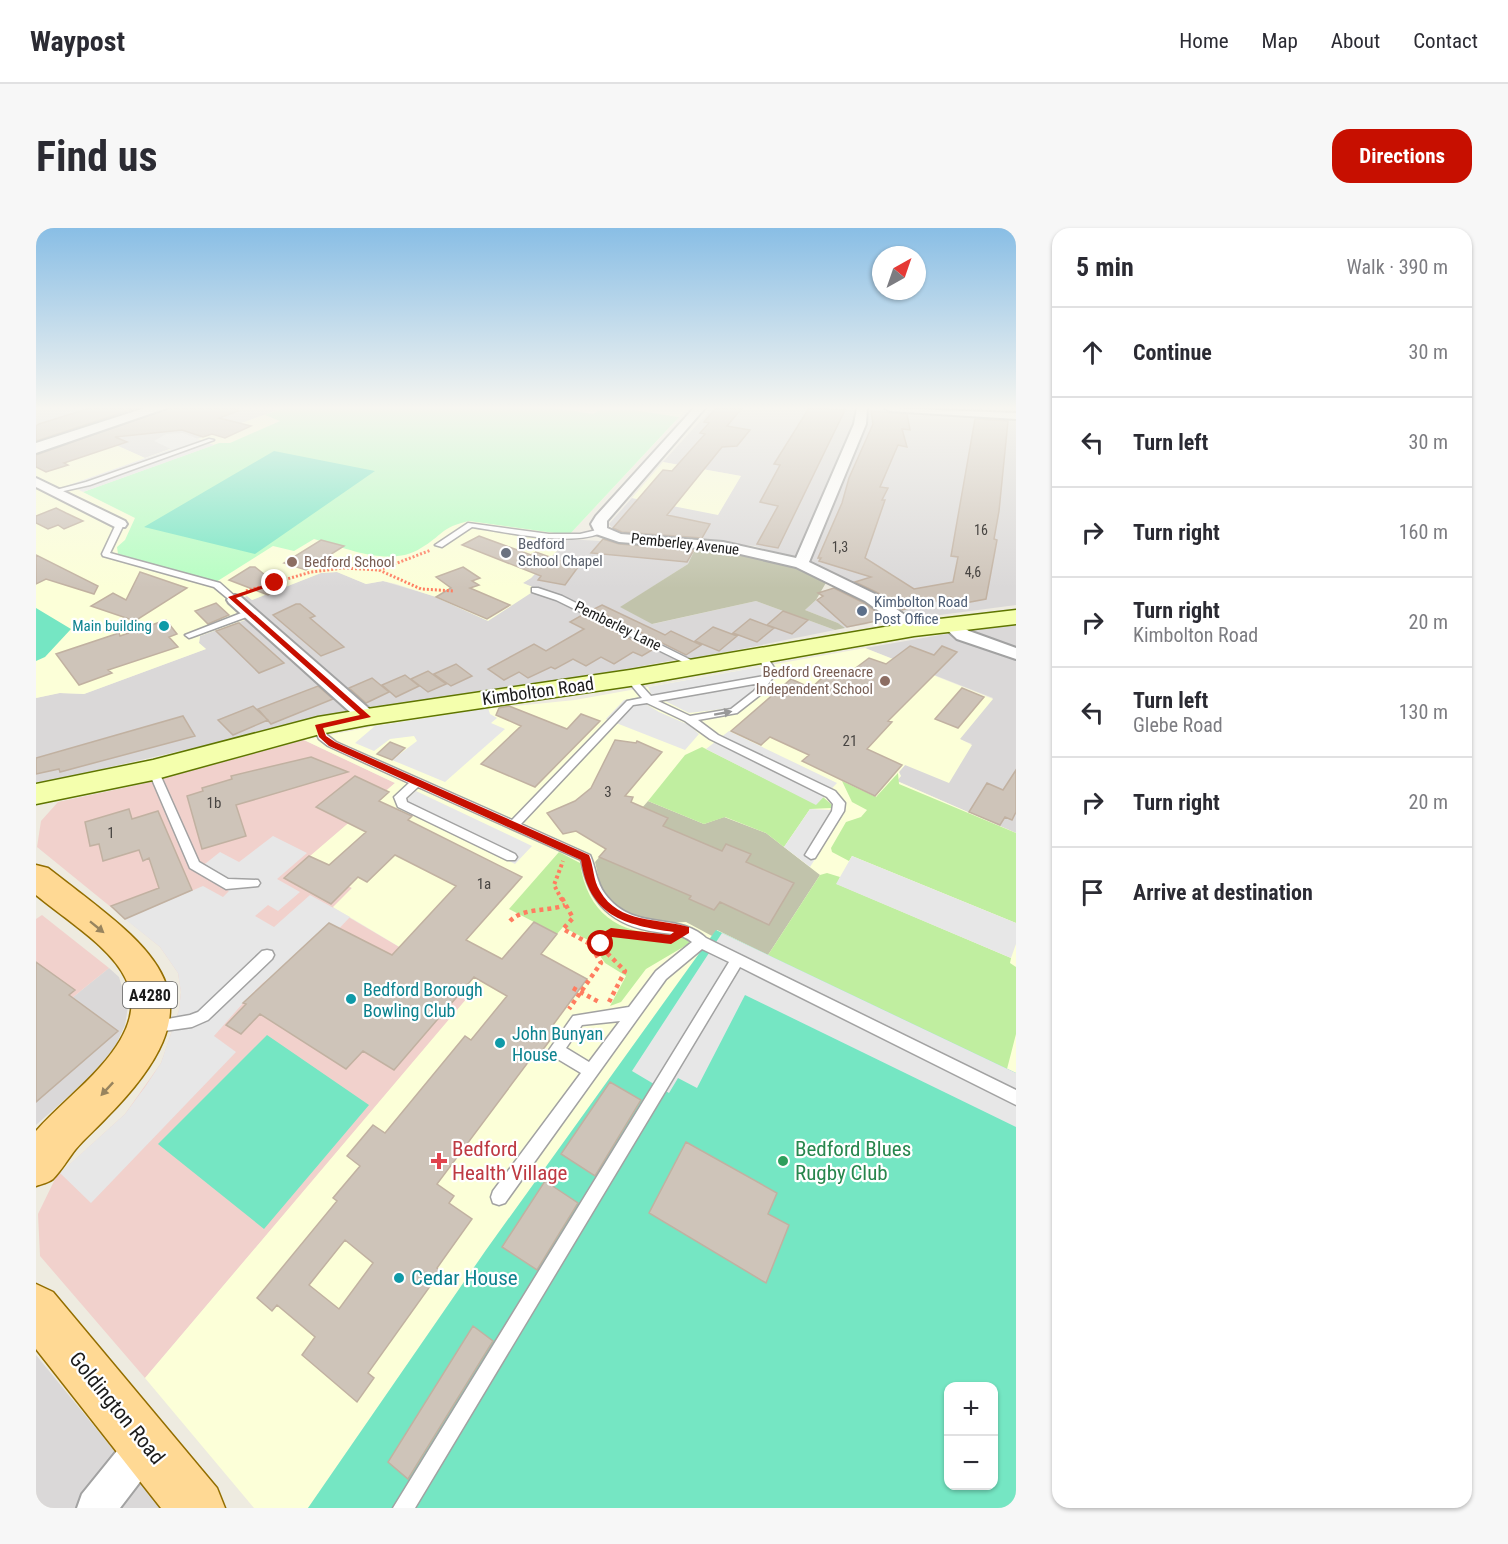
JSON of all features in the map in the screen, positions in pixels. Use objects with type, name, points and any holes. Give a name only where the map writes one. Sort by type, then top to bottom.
[{"type":"main road","name":"Kimbolton Road","points":[[36,802],[50,792],[153,770],[318,726],[700,667],[765,667],[914,629],[1016,617]]},
{"type":"main road","name":"A4280","points":[[36,1165],[50,1139],[127,1066],[147,1028],[150,992],[142,970],[117,944],[45,890]]},
{"type":"main road","name":"Goldington Road","points":[[36,1309],[197,1508]]},
{"type":"street","points":[[601,531],[598,524],[600,519],[646,468]]},
{"type":"street","points":[[801,564],[842,468]]},
{"type":"street","points":[[36,482],[120,524]]},
{"type":"street","name":"Pemberley Avenue","points":[[601,531],[619,538],[723,546],[801,564],[871,598],[914,629]]},
{"type":"street","points":[[233,598],[367,717]]},
{"type":"street","points":[[951,626],[963,635],[1016,654]]},
{"type":"street","points":[[96,1508],[146,1444]]},
{"type":"lane","points":[[55,491],[88,484],[133,468]]},
{"type":"lane","points":[[120,524],[106,555],[217,585],[233,598]]},
{"type":"lane","points":[[439,545],[471,525],[549,536],[580,536],[601,531]]},
{"type":"lane","name":"Pemberley Lane","points":[[535,590],[559,598],[700,667]]},
{"type":"lane","points":[[189,634],[249,613]]},
{"type":"lane","points":[[514,825],[630,703],[649,700],[765,667]]},
{"type":"lane","points":[[689,719],[734,711],[757,693],[765,667]]},
{"type":"lane","points":[[630,678],[649,700],[689,719],[714,737],[831,794],[839,802],[838,811],[811,855]]},
{"type":"lane","points":[[318,726],[323,737],[332,744],[586,858],[588,876],[596,895],[612,911],[636,923],[680,927],[701,942],[737,961],[1016,1098]]},
{"type":"lane","points":[[153,770],[194,865],[226,884],[254,883]]},
{"type":"lane","points":[[417,782],[400,798],[402,804],[511,857]]},
{"type":"lane","points":[[499,1197],[661,975],[701,942]]},
{"type":"lane","points":[[147,1028],[192,1021],[203,1016],[267,955]]},
{"type":"lane","points":[[403,1508],[737,961]]},
{"type":"lane","points":[[590,1071],[556,1050],[578,1020],[632,1013]]},
{"type":"path","points":[[379,570],[417,557],[439,545]]},
{"type":"path","points":[[233,598],[312,570],[335,567],[379,570],[395,575],[420,589],[446,588],[454,591]]},
{"type":"path","points":[[562,1018],[601,963],[590,944],[563,929],[573,918],[554,885],[558,870],[571,851]]},
{"type":"path","points":[[510,921],[518,912],[552,910],[565,905]]},
{"type":"path","points":[[573,988],[607,1006],[625,971],[604,950],[601,939],[611,933],[630,935]]},
{"type":"shaded area","name":"Bedford School","points":[[36,468],[632,468],[557,551],[531,578],[523,583],[535,588],[534,591],[488,621],[433,596],[396,584],[383,581],[366,584],[337,572],[321,573],[252,600],[247,596],[226,603],[245,620],[200,636],[199,643],[206,649],[84,694],[60,693],[36,698]]},
{"type":"shaded area","points":[[118,468],[151,468],[83,492],[69,485]]},
{"type":"shaded area","points":[[658,468],[695,468],[741,476],[718,515],[632,498]]},
{"type":"shaded area","points":[[695,468],[1016,468],[1016,605],[917,618],[823,568],[755,546],[627,534],[613,529],[609,524],[632,498],[718,514],[741,476]]},
{"type":"shaded area","points":[[567,539],[696,547],[688,564],[621,607],[653,624],[756,601],[835,630],[692,659],[542,588],[522,583],[531,578]]},
{"type":"shaded area","points":[[696,547],[780,561],[812,572],[827,581],[816,600],[805,610],[845,628],[835,630],[756,601],[652,624],[620,607],[688,564]]},
{"type":"shaded area","points":[[337,572],[366,584],[383,581],[433,596],[538,591],[680,659],[528,687],[372,707],[36,784],[36,698],[59,693],[84,694],[206,649],[199,643],[200,636],[244,619],[226,603],[247,596],[252,600],[321,573]]},
{"type":"shaded area","points":[[816,600],[851,611],[868,624],[845,628],[805,610]]},
{"type":"shaded area","points":[[1016,622],[1016,833],[897,781],[898,773],[905,765],[972,744],[959,739],[993,698],[865,648]]},
{"type":"shaded area","name":"Bedford Health Village","points":[[865,648],[993,699],[960,739],[972,745],[949,783],[905,765],[899,772],[901,776],[897,781],[1016,833],[1016,1073],[716,930],[486,1250],[308,1508],[254,1508],[145,1378],[473,991],[333,907],[352,888],[322,872],[315,859],[310,856],[395,783],[304,740],[437,714],[575,700]]},
{"type":"shaded area","points":[[759,667],[767,672],[752,692],[731,708],[689,713],[651,694],[648,687]]},
{"type":"shaded area","points":[[636,698],[659,712],[689,725],[699,734],[685,750],[606,719],[624,700]]},
{"type":"shaded area","points":[[488,708],[490,714],[497,718],[491,723],[505,729],[445,782],[392,760],[417,741],[414,736],[390,739],[374,751],[355,743],[375,726]]},
{"type":"shaded area","points":[[729,731],[837,783],[816,805],[706,749]]},
{"type":"shaded area","points":[[304,740],[395,783],[311,856],[315,858],[323,872],[352,888],[333,908],[474,991],[145,1378],[40,1256],[38,1214],[56,1177],[125,1114],[161,1063],[179,1010],[181,992],[178,973],[160,947],[37,847],[41,821],[58,802],[142,784]]},
{"type":"shaded area","points":[[416,791],[532,846],[515,864],[398,807]]},
{"type":"shaded area","points":[[648,801],[704,824],[724,817],[766,833],[820,875],[768,955],[717,930],[712,936],[686,922],[661,923],[641,919],[618,909],[602,892],[595,862]]},
{"type":"shaded area","points":[[810,809],[830,810],[843,815],[810,867],[784,847]]},
{"type":"shaded area","points":[[273,836],[307,853],[277,879],[300,892],[278,911],[268,905],[255,916],[274,927],[310,895],[350,917],[331,937],[263,983],[244,1002],[214,1036],[236,1052],[91,1203],[60,1173],[125,1114],[145,1087],[161,1063],[179,1010],[181,992],[178,973],[160,947],[125,919],[203,886],[223,897],[229,891],[196,871],[220,852],[239,862]]},
{"type":"shaded area","points":[[852,856],[1016,923],[1016,944],[1011,958],[836,884]]},
{"type":"shaded area","points":[[42,915],[109,968],[36,1027],[36,919]]},
{"type":"shaded area","points":[[722,933],[1016,1073],[1016,1127],[745,995],[697,1088],[678,1078],[669,1093],[632,1071]]},
{"type":"shaded area","points":[[109,968],[119,977],[128,1007],[125,1025],[114,1049],[103,1066],[36,1125],[36,1027]]},
{"type":"shaded area","points":[[36,1355],[161,1508],[36,1508]]},
{"type":"green space","points":[[150,468],[632,468],[569,535],[469,521],[447,529],[428,544],[409,554],[396,556],[368,554],[314,539],[294,551],[273,546],[216,582],[118,554],[117,547],[125,540],[135,518],[83,492]]},
{"type":"green space","points":[[245,468],[359,468],[375,471],[255,554],[144,527]]},
{"type":"green space","points":[[36,608],[71,629],[45,657],[36,661]]},
{"type":"green space","points":[[702,747],[816,804],[823,797],[832,805],[831,808],[810,809],[784,847],[766,833],[725,817],[704,824],[648,801],[685,755]]},
{"type":"green space","points":[[898,773],[899,784],[1016,833],[1016,923],[852,856],[849,861],[832,852],[831,848],[846,822],[861,817],[867,810],[852,802],[842,781],[876,797]]},
{"type":"green space","points":[[559,852],[580,863],[584,882],[591,898],[613,921],[643,932],[680,933],[690,943],[646,969],[621,1002],[610,1006],[626,976],[605,963],[590,941],[563,927],[557,934],[509,909]]},
{"type":"green space","points":[[827,873],[840,877],[837,884],[1011,958],[1010,963],[1016,967],[1016,1034],[1007,1069],[768,955],[820,875]]},
{"type":"green space","name":"Bedford Blues Rugby Club","points":[[716,930],[1016,1073],[1016,1508],[308,1508],[486,1250]]},
{"type":"green space","points":[[267,1035],[369,1105],[264,1229],[158,1144]]},
{"type":"building","points":[[37,468],[59,468],[46,472]]},
{"type":"building","points":[[675,468],[705,468],[667,515],[710,524],[702,538],[622,532],[613,528],[663,470],[672,471]]},
{"type":"building","points":[[779,468],[817,468],[778,548],[757,544],[778,506],[760,502]]},
{"type":"building","points":[[854,468],[888,468],[880,487],[888,488],[882,500],[885,500],[865,558],[914,589],[953,582],[958,557],[951,556],[966,468],[1003,468],[994,539],[997,540],[986,599],[960,604],[951,597],[902,610],[878,593],[855,582],[871,577],[819,561],[821,558],[818,558],[842,503]]},
{"type":"building","points":[[56,508],[83,521],[64,529],[58,525],[48,529],[36,523],[36,516]]},
{"type":"building","points":[[479,536],[531,555],[536,552],[578,567],[565,585],[538,580],[541,576],[462,545]]},
{"type":"building","points":[[603,539],[619,544],[694,550],[687,562],[591,553]]},
{"type":"building","points":[[321,540],[344,546],[306,570],[284,563]]},
{"type":"building","points":[[36,555],[98,586],[94,594],[46,579],[36,584]]},
{"type":"building","points":[[250,567],[255,567],[280,587],[268,595],[229,580]]},
{"type":"building","points":[[463,567],[480,578],[472,581],[479,585],[470,588],[510,605],[487,619],[436,597],[451,588],[436,577]]},
{"type":"building","points":[[140,572],[187,588],[135,621],[91,606],[113,593],[126,600]]},
{"type":"building","points":[[834,588],[864,603],[886,619],[847,627],[817,600],[823,596],[818,593]]},
{"type":"building","points":[[216,603],[229,615],[208,624],[195,611]]},
{"type":"building","points":[[300,604],[315,616],[310,618],[344,647],[321,656],[273,615]]},
{"type":"building","points":[[602,605],[665,635],[671,631],[701,645],[686,655],[594,609]]},
{"type":"building","points":[[783,611],[808,620],[792,634],[767,625]]},
{"type":"building","points":[[582,615],[652,650],[642,656],[633,652],[614,664],[601,657],[586,666],[573,659],[555,669],[551,667],[528,678],[519,672],[504,680],[488,669],[534,644],[546,651],[584,629],[570,622]]},
{"type":"building","points":[[750,619],[774,628],[757,642],[733,633]]},
{"type":"building","points":[[166,620],[177,634],[169,637],[178,647],[108,670],[112,673],[79,685],[56,654],[119,633],[120,636]]},
{"type":"building","points":[[239,623],[284,663],[259,673],[216,631]]},
{"type":"building","points":[[713,627],[737,636],[719,651],[695,641]]},
{"type":"building","points":[[910,646],[934,655],[942,646],[957,652],[888,721],[892,722],[867,749],[902,765],[875,796],[802,761],[809,755],[770,737],[761,745],[731,731],[791,679],[811,688],[831,670],[845,676],[869,658],[886,664]]},
{"type":"building","points":[[456,664],[472,676],[451,686],[434,674]]},
{"type":"building","points":[[428,671],[446,684],[428,692],[411,679]]},
{"type":"building","points":[[405,675],[419,686],[396,697],[382,685]]},
{"type":"building","points":[[372,678],[389,692],[366,703],[349,688]]},
{"type":"building","points":[[318,686],[333,699],[271,724],[258,709]]},
{"type":"building","points":[[962,688],[984,697],[958,728],[935,719]]},
{"type":"building","points":[[253,706],[268,720],[233,735],[218,720]]},
{"type":"building","points":[[509,706],[567,729],[581,714],[600,721],[535,787],[481,764],[521,726],[496,715],[499,708]]},
{"type":"building","points":[[183,716],[195,736],[60,772],[59,769],[36,774],[36,758]]},
{"type":"building","points":[[615,740],[636,743],[637,741],[662,752],[625,796],[633,797],[631,802],[668,818],[663,826],[722,851],[726,844],[751,854],[746,862],[794,883],[769,925],[720,902],[714,910],[689,899],[691,896],[599,857],[606,849],[576,831],[563,834],[547,813],[575,801],[591,788]]},
{"type":"building","points":[[390,742],[405,748],[392,760],[377,754]]},
{"type":"building","points":[[311,757],[348,772],[236,805],[246,836],[202,849],[187,796],[203,791],[202,788],[232,779],[231,776]]},
{"type":"building","points":[[1016,770],[1016,812],[1012,820],[1005,817],[1000,825],[969,812],[987,783],[1003,790]]},
{"type":"building","points":[[355,776],[389,792],[379,801],[412,816],[408,820],[522,877],[466,940],[502,959],[534,922],[557,934],[541,954],[587,979],[553,1025],[559,1028],[536,1059],[532,1057],[437,1184],[454,1196],[449,1203],[472,1219],[437,1268],[441,1271],[368,1373],[374,1378],[357,1402],[302,1355],[315,1337],[277,1305],[272,1311],[257,1298],[337,1201],[333,1198],[360,1166],[347,1156],[373,1125],[385,1133],[465,1036],[471,1040],[507,996],[474,977],[394,1070],[363,1051],[346,1069],[260,1014],[241,1034],[226,1025],[246,1004],[243,1003],[329,923],[392,955],[456,886],[395,855],[367,882],[358,877],[331,904],[284,878],[309,856],[329,865],[366,832],[316,807]],"holes":[[[345,1240],[373,1263],[339,1309],[309,1285]]]},
{"type":"building","points":[[129,809],[132,819],[158,811],[192,890],[125,919],[111,906],[159,888],[149,858],[143,861],[139,850],[103,861],[99,844],[90,846],[85,822]]},
{"type":"building","points":[[36,962],[75,990],[69,995],[118,1031],[36,1102]]},
{"type":"building","points":[[610,1082],[641,1100],[595,1176],[561,1154]]},
{"type":"building","points":[[686,1142],[777,1193],[768,1214],[789,1225],[766,1283],[649,1213]]},
{"type":"building","points":[[545,1181],[578,1203],[537,1270],[502,1247]]},
{"type":"building","points":[[473,1326],[493,1341],[408,1479],[388,1462]]},
{"type":"place","name":"Bedford School Chapel","points":[[506,553]]},
{"type":"place","name":"Bedford School","points":[[292,562]]},
{"type":"place","name":"Kimbolton Road Post Office","points":[[862,611]]},
{"type":"place","name":"Main building","points":[[164,626]]},
{"type":"place","name":"Bedford Greenacre Independent School","points":[[885,681]]},
{"type":"place","name":"Bedford Borough Bowling Club","points":[[351,999]]},
{"type":"place","name":"John Bunyan House","points":[[500,1043]]},
{"type":"place","name":"Bedford Health Village","points":[[439,1161]]},
{"type":"place","name":"Bedford Blues Rugby Club","points":[[783,1161]]},
{"type":"place","name":"Cedar House","points":[[399,1278]]},
{"type":"route","points":[[275,583],[232,597],[367,717],[318,726],[323,737],[332,744],[586,858],[588,876],[596,895],[612,911],[636,923],[664,928],[680,927],[685,930],[680,936],[671,940],[611,933],[601,939],[601,944]]}]
